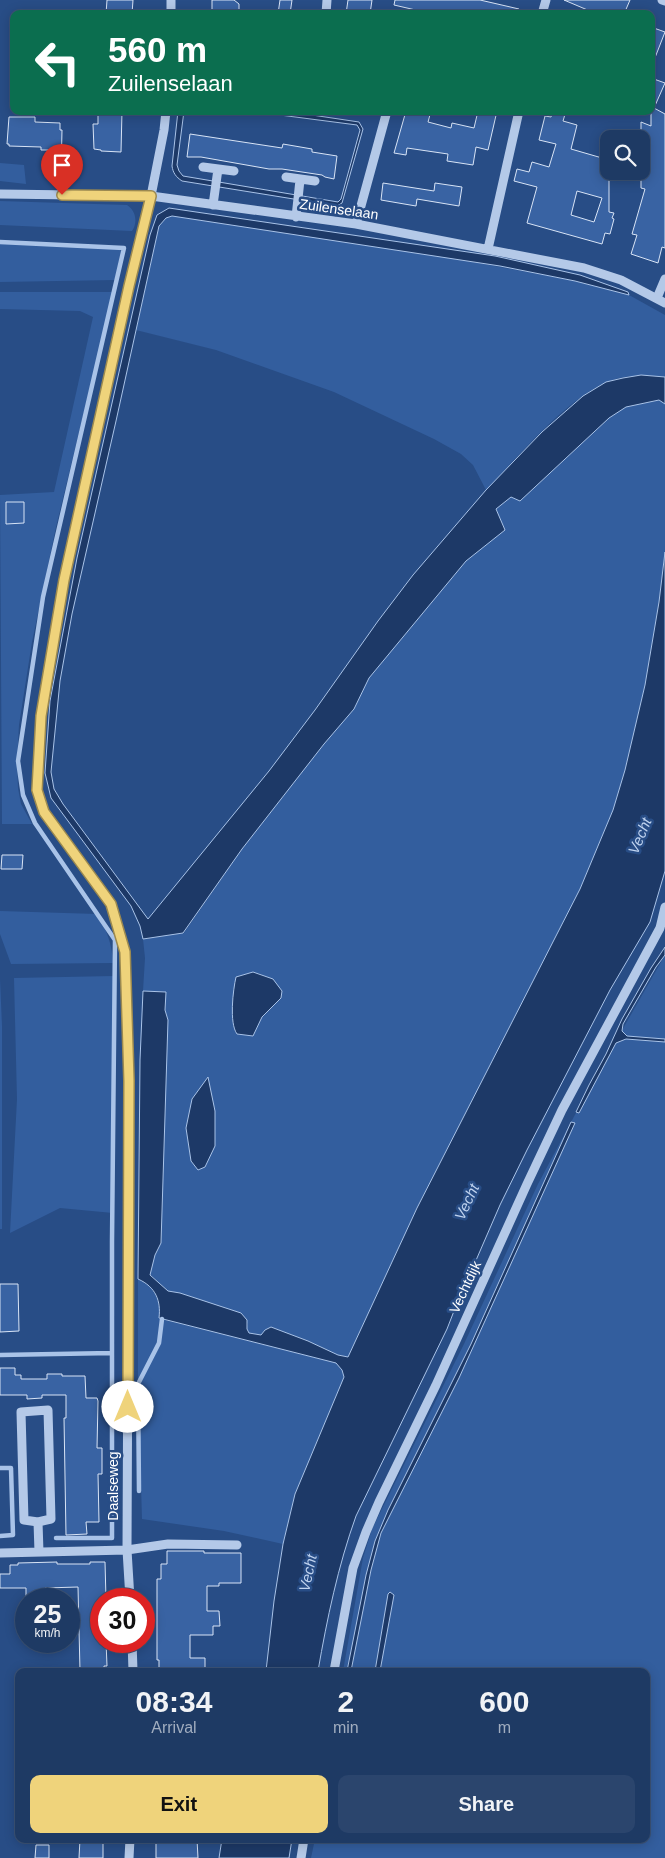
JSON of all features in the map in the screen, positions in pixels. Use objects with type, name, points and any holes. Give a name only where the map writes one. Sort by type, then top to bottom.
[{"type":"street","name":"Daalseweg","points":[[129,1588],[127,1550],[129,1081],[125,952],[111,904],[44,812],[37,790],[41,716],[64,580],[129,286],[151,196],[166,115]]},
{"type":"street","points":[[356,224],[386,115]]},
{"type":"street","points":[[488,249],[519,115]]},
{"type":"street","points":[[203,166],[234,171]]},
{"type":"street","points":[[213,205],[218,169]]},
{"type":"street","points":[[286,177],[315,181]]},
{"type":"street","points":[[296,217],[300,180]]},
{"type":"street","name":"Zuilenselaan","points":[[0,194],[151,196],[356,224],[584,268],[621,280],[661,300]]},
{"type":"street","points":[[661,300],[665,278]]},
{"type":"street","name":"Vechtdijk","points":[[335,1668],[353,1568],[376,1509],[436,1384],[562,1110],[662,928],[665,907]]},
{"type":"street","points":[[48,1410],[51,1519],[38,1522],[24,1520],[21,1412],[48,1410]]},
{"type":"street","points":[[38,1522],[39,1552]]},
{"type":"street","points":[[0,1553],[127,1550],[168,1544],[236,1545]]},
{"type":"street","points":[[132,1653],[133,1668]]},
{"type":"street","points":[[129,1858],[130,1843]]},
{"type":"street","points":[[301,1858],[303,1843]]},
{"type":"shaded area","points":[[0,163],[24,165],[26,184],[0,181]]},
{"type":"shaded area","points":[[0,201],[127,205],[134,213],[135,224],[132,231],[0,225]]},
{"type":"shaded area","points":[[172,216],[457,259],[575,281],[629,295],[665,315],[665,377],[619,378],[589,392],[573,403],[542,431],[486,490],[473,465],[461,454],[434,439],[334,392],[216,350],[136,330],[159,226],[166,218]]},
{"type":"shaded area","points":[[0,242],[119,249],[121,251],[115,280],[0,282]]},
{"type":"shaded area","points":[[0,292],[113,292],[56,527],[32,642],[19,725],[18,788],[21,804],[32,824],[2,824],[0,495],[54,492],[93,317],[80,311],[0,309]]},
{"type":"shaded area","points":[[660,400],[665,404],[665,552],[659,602],[645,685],[625,770],[613,810],[580,889],[417,1208],[348,1357],[338,1355],[271,1327],[261,1335],[249,1333],[247,1329],[248,1324],[241,1313],[180,1293],[168,1291],[150,1274],[155,1255],[161,1243],[168,1020],[165,1010],[166,992],[143,991],[145,958],[143,939],[184,933],[242,849],[324,744],[354,709],[369,678],[466,561],[505,530],[496,509],[511,497],[520,501],[609,418],[626,407]],"holes":[[[253,972],[261,974],[281,998],[245,1035],[237,1034],[233,1024],[237,977]]]},
{"type":"shaded area","points":[[0,911],[97,914],[108,937],[113,963],[11,964],[0,934]]},
{"type":"shaded area","points":[[665,955],[665,1858],[311,1858],[314,1843],[650,1843],[650,1668],[344,1668],[363,1558],[372,1529],[464,1344],[538,1184],[593,1081]]},
{"type":"shaded area","points":[[114,976],[113,1213],[60,1208],[10,1233],[17,1099],[14,978]]},
{"type":"shaded area","points":[[0,979],[2,1026],[2,1229],[0,1229]]},
{"type":"shaded area","points":[[138,1279],[149,1286],[156,1295],[160,1319],[336,1363],[342,1370],[344,1379],[295,1494],[283,1544],[224,1531],[142,1519],[138,1384]]},
{"type":"water","points":[[178,115],[183,115],[177,165],[183,176],[338,202],[341,199],[360,130],[357,125],[280,115],[312,115],[359,122],[363,129],[342,203],[337,206],[182,181],[175,175],[172,166]]},
{"type":"water","points":[[169,208],[495,256],[580,275],[628,292],[629,295],[575,281],[500,266],[172,216],[166,218],[159,226],[72,614],[60,681],[51,772],[54,789],[63,804],[148,919],[269,771],[413,575],[486,490],[542,432],[583,396],[606,382],[623,378],[641,375],[665,377],[665,404],[659,400],[626,407],[609,418],[520,501],[511,497],[496,509],[505,530],[466,561],[369,678],[354,709],[324,744],[242,849],[183,933],[143,939],[140,926],[131,906],[51,798],[45,773],[50,701],[77,558],[150,235],[157,215]]},
{"type":"water","name":"Vecht","points":[[665,552],[665,871],[650,922],[610,990],[527,1150],[500,1205],[447,1329],[356,1516],[334,1593],[319,1668],[266,1668],[283,1544],[295,1494],[344,1377],[342,1370],[336,1363],[159,1318],[159,1306],[156,1295],[149,1286],[138,1279],[140,1060],[143,991],[166,992],[165,1010],[168,1020],[161,1243],[155,1255],[150,1275],[168,1291],[180,1293],[241,1313],[247,1320],[249,1333],[261,1335],[271,1327],[338,1355],[348,1357],[417,1208],[580,889],[613,810],[625,770],[645,685],[659,602]]},
{"type":"water","points":[[665,947],[665,955],[623,1024],[622,1031],[627,1036],[665,1039],[665,1042],[626,1039],[616,1043],[579,1113],[576,1112],[622,1019]]},
{"type":"water","points":[[253,972],[273,979],[282,991],[281,998],[262,1017],[253,1036],[237,1034],[232,1015],[236,977]]},
{"type":"water","points":[[208,1077],[215,1111],[215,1146],[205,1167],[198,1170],[191,1161],[186,1128],[192,1099]]},
{"type":"water","points":[[571,1122],[575,1123],[459,1378],[381,1533],[371,1570],[352,1668],[348,1668],[366,1575],[375,1541],[388,1510],[471,1344]]},
{"type":"water","points":[[390,1592],[394,1595],[381,1668],[376,1668],[388,1594]]},
{"type":"water","points":[[221,1843],[291,1843],[289,1858],[219,1858]]},
{"type":"building","points":[[107,0],[133,0],[132,10],[106,10]]},
{"type":"building","points":[[212,0],[234,0],[239,4],[239,10],[212,10]]},
{"type":"building","points":[[280,0],[292,0],[291,10],[279,10]]},
{"type":"building","points":[[348,0],[372,0],[371,10],[347,10]]},
{"type":"building","points":[[395,0],[480,0],[519,9],[416,10],[394,5]]},
{"type":"building","points":[[564,0],[630,0],[626,10],[588,10]]},
{"type":"building","points":[[655,28],[665,32],[655,58]]},
{"type":"building","points":[[655,79],[665,83],[655,106]]},
{"type":"building","points":[[655,109],[665,114],[665,248],[662,247],[658,263],[631,254],[637,235],[632,234],[645,189],[641,188],[641,180],[650,180],[650,130],[641,130],[641,122],[651,126],[651,115],[655,115]]},
{"type":"building","points":[[98,115],[122,115],[121,152],[94,149],[93,124],[98,124]]},
{"type":"building","points":[[405,115],[430,115],[428,122],[451,128],[452,123],[474,128],[477,115],[496,115],[488,150],[476,147],[473,165],[447,161],[448,154],[407,148],[406,155],[394,153]]},
{"type":"building","points":[[565,115],[563,121],[577,125],[571,149],[600,157],[600,180],[609,180],[609,212],[614,213],[610,234],[605,233],[602,244],[527,223],[537,187],[514,181],[517,169],[529,172],[532,162],[549,167],[556,144],[539,140],[545,116]],"holes":[[[577,191],[602,198],[594,222],[571,215]]]},
{"type":"building","points":[[9,117],[35,117],[35,122],[60,123],[60,130],[62,130],[61,174],[48,174],[49,150],[41,150],[41,147],[9,146],[7,144]]},
{"type":"building","points":[[190,134],[282,148],[283,144],[312,149],[312,152],[337,156],[334,179],[322,175],[282,169],[269,169],[201,157],[187,157]]},
{"type":"building","points":[[383,183],[434,191],[435,183],[462,187],[459,206],[417,199],[416,206],[381,200]]},
{"type":"building","points":[[6,502],[24,502],[24,523],[6,524]]},
{"type":"building","points":[[2,855],[23,855],[22,869],[1,869]]},
{"type":"building","points":[[0,1284],[18,1284],[19,1331],[0,1332]]},
{"type":"building","points":[[0,1368],[15,1368],[15,1375],[21,1375],[21,1379],[47,1379],[47,1374],[85,1376],[86,1398],[97,1398],[97,1448],[102,1448],[102,1474],[98,1474],[99,1522],[86,1522],[87,1534],[66,1535],[64,1418],[66,1418],[66,1395],[42,1395],[42,1398],[27,1399],[27,1395],[0,1395]]},
{"type":"building","points":[[167,1551],[241,1553],[241,1583],[219,1583],[219,1586],[207,1586],[207,1611],[219,1611],[220,1626],[213,1626],[213,1635],[190,1635],[190,1658],[205,1658],[205,1668],[159,1668],[159,1660],[157,1660],[157,1579],[161,1579],[161,1564],[167,1564]]},
{"type":"building","points":[[57,1562],[57,1564],[90,1564],[90,1562],[105,1562],[106,1588],[90,1588],[90,1653],[106,1653],[107,1666],[104,1666],[104,1668],[80,1668],[80,1588],[0,1588],[0,1574],[10,1574],[10,1565],[18,1565],[18,1563]]},
{"type":"building","points":[[80,1843],[103,1843],[103,1858],[79,1858]]},
{"type":"building","points":[[156,1843],[197,1843],[198,1858],[156,1858]]},
{"type":"building","points":[[36,1845],[49,1845],[49,1858],[35,1858]]},
{"type":"waterway","points":[[0,242],[124,248],[43,597],[18,761],[23,795],[35,823],[115,940],[112,1538],[56,1538]]},
{"type":"waterway","points":[[139,1491],[138,1384],[159,1343],[162,1319]]},
{"type":"waterway","points":[[0,1355],[112,1353]]},
{"type":"waterway","points":[[0,1468],[11,1468],[13,1535],[0,1536]]},
{"type":"route","points":[[62,195],[151,196],[129,286],[64,580],[41,716],[37,790],[44,812],[111,904],[125,952],[129,1081],[128,1407]]}]
